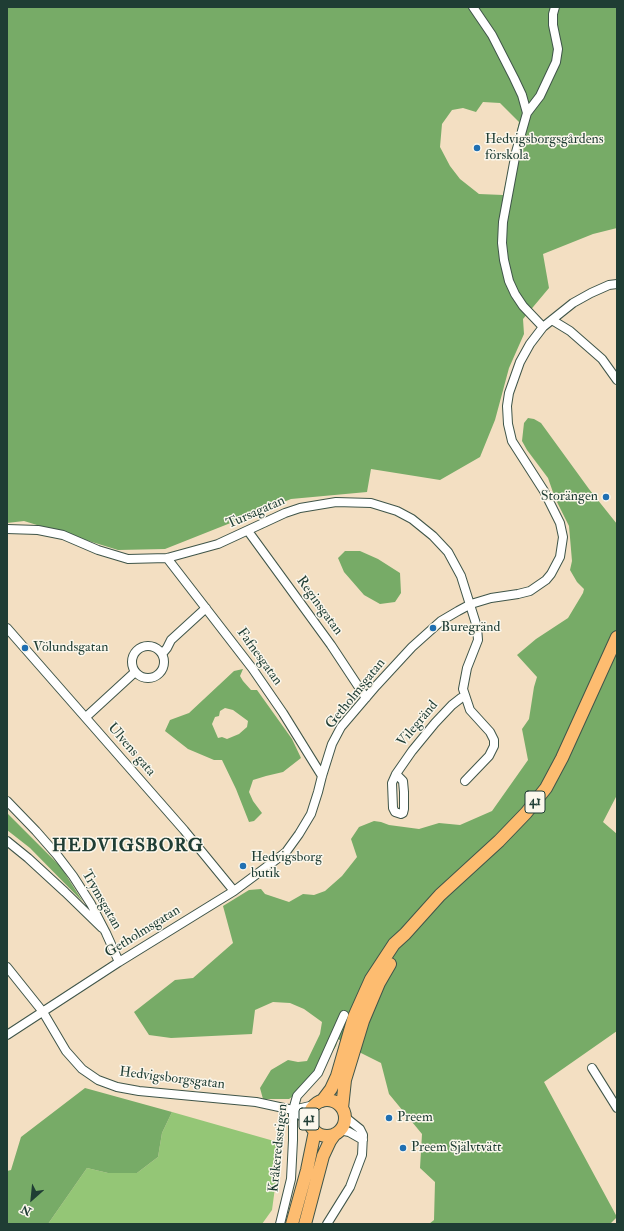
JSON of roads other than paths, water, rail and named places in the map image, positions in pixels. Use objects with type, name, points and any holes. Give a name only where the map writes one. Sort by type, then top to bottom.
[{"type":"main road","name":"41","points":[[292,1224],[307,1170],[312,1126],[309,1116],[311,1110],[331,1089],[337,1076],[351,1024],[363,994],[394,944],[440,895],[499,841],[526,813],[546,788],[562,758],[617,637]]},
{"type":"main road","name":"41","points":[[304,1224],[330,1140],[345,1122],[343,1112],[345,1080],[363,1021],[379,983],[400,947],[405,934]]},
{"type":"main road","name":"41","points":[[318,1103],[333,1101],[343,1112]]},
{"type":"main road","name":"41","points":[[312,1126],[321,1135],[328,1136],[338,1132]]},
{"type":"street","points":[[473,7],[492,35],[514,78],[522,95],[527,113]]},
{"type":"street","points":[[543,327],[522,306],[515,294],[509,281],[502,243],[503,222],[516,152],[527,113],[540,96],[556,62],[558,49],[553,14],[555,7]]},
{"type":"street","name":"Getholmsgatan","points":[[7,1035],[119,962],[234,891],[286,852],[311,814],[332,744],[341,727],[424,636],[441,621],[471,604],[491,598],[530,591],[546,580],[551,574],[560,557],[563,537],[560,523],[544,492],[512,441],[508,424],[507,406],[509,393],[515,375],[530,344],[543,327],[573,303],[591,292],[609,285],[617,284]]},
{"type":"street","points":[[552,320],[570,331],[602,359],[617,380]]},
{"type":"street","name":"Tursagatan","points":[[7,529],[38,530],[63,535],[98,550],[128,559],[167,558],[218,544],[285,513],[336,502],[371,503],[381,506],[412,518],[433,536],[448,552],[462,576],[471,604],[478,635],[464,681],[463,689],[465,697]]},
{"type":"street","name":"Reginsgatan","points":[[248,531],[332,645],[366,698]]},
{"type":"street","name":"Fafnesgatan","points":[[167,558],[252,668],[283,713],[322,776]]},
{"type":"street","points":[[162,654],[171,640],[206,608]]},
{"type":"street","name":"Ulvens gata","points":[[7,628],[184,830],[234,891]]},
{"type":"street","points":[[153,647],[162,654],[164,662],[163,668],[155,677],[144,678],[135,672],[132,662],[136,652],[142,648],[153,647]]},
{"type":"street","points":[[86,717],[135,672]]},
{"type":"street","points":[[464,781],[489,756],[492,751],[494,740],[490,732],[470,710],[465,697]]},
{"type":"street","name":"Vilegränd","points":[[396,774],[412,751],[435,723],[460,698],[465,697]]},
{"type":"street","name":"Trymsgatan","points":[[7,801],[36,831],[73,876],[91,904],[119,962]]},
{"type":"street","points":[[7,840],[65,892],[106,933]]},
{"type":"street","name":"Hedvigsborgsgatan","points":[[7,967],[43,1012],[66,1051],[82,1069],[98,1080],[117,1087],[139,1091],[256,1102],[293,1110],[318,1103]]},
{"type":"street","name":"Kråkeredsstigen","points":[[280,1224],[291,1179],[293,1110],[297,1096],[318,1073],[344,1015]]},
{"type":"street","points":[[592,1068],[617,1108]]},
{"type":"street","name":"Hedvigsborgsgatan","points":[[293,1110],[312,1126]]},
{"type":"street","points":[[327,1224],[350,1187],[362,1155],[362,1135],[360,1129],[343,1112]]},
{"type":"street","points":[[338,1132],[349,1132],[362,1140]]},
{"type":"place","name":"Hedvigsborgsgårdens förskola","points":[[477,148]]},
{"type":"place","name":"Storängen","points":[[606,497]]},
{"type":"place","name":"Buregränd","points":[[433,628]]},
{"type":"place","name":"Völundsgatan","points":[[25,648]]},
{"type":"place","name":"Hedvigsborg butik","points":[[243,866]]},
{"type":"place","name":"Preem","points":[[389,1118]]},
{"type":"place","name":"Preem Självtvätt","points":[[403,1148]]},
{"type":"district","name":"HEDVIGSBORG","points":[[128,847]]}]
